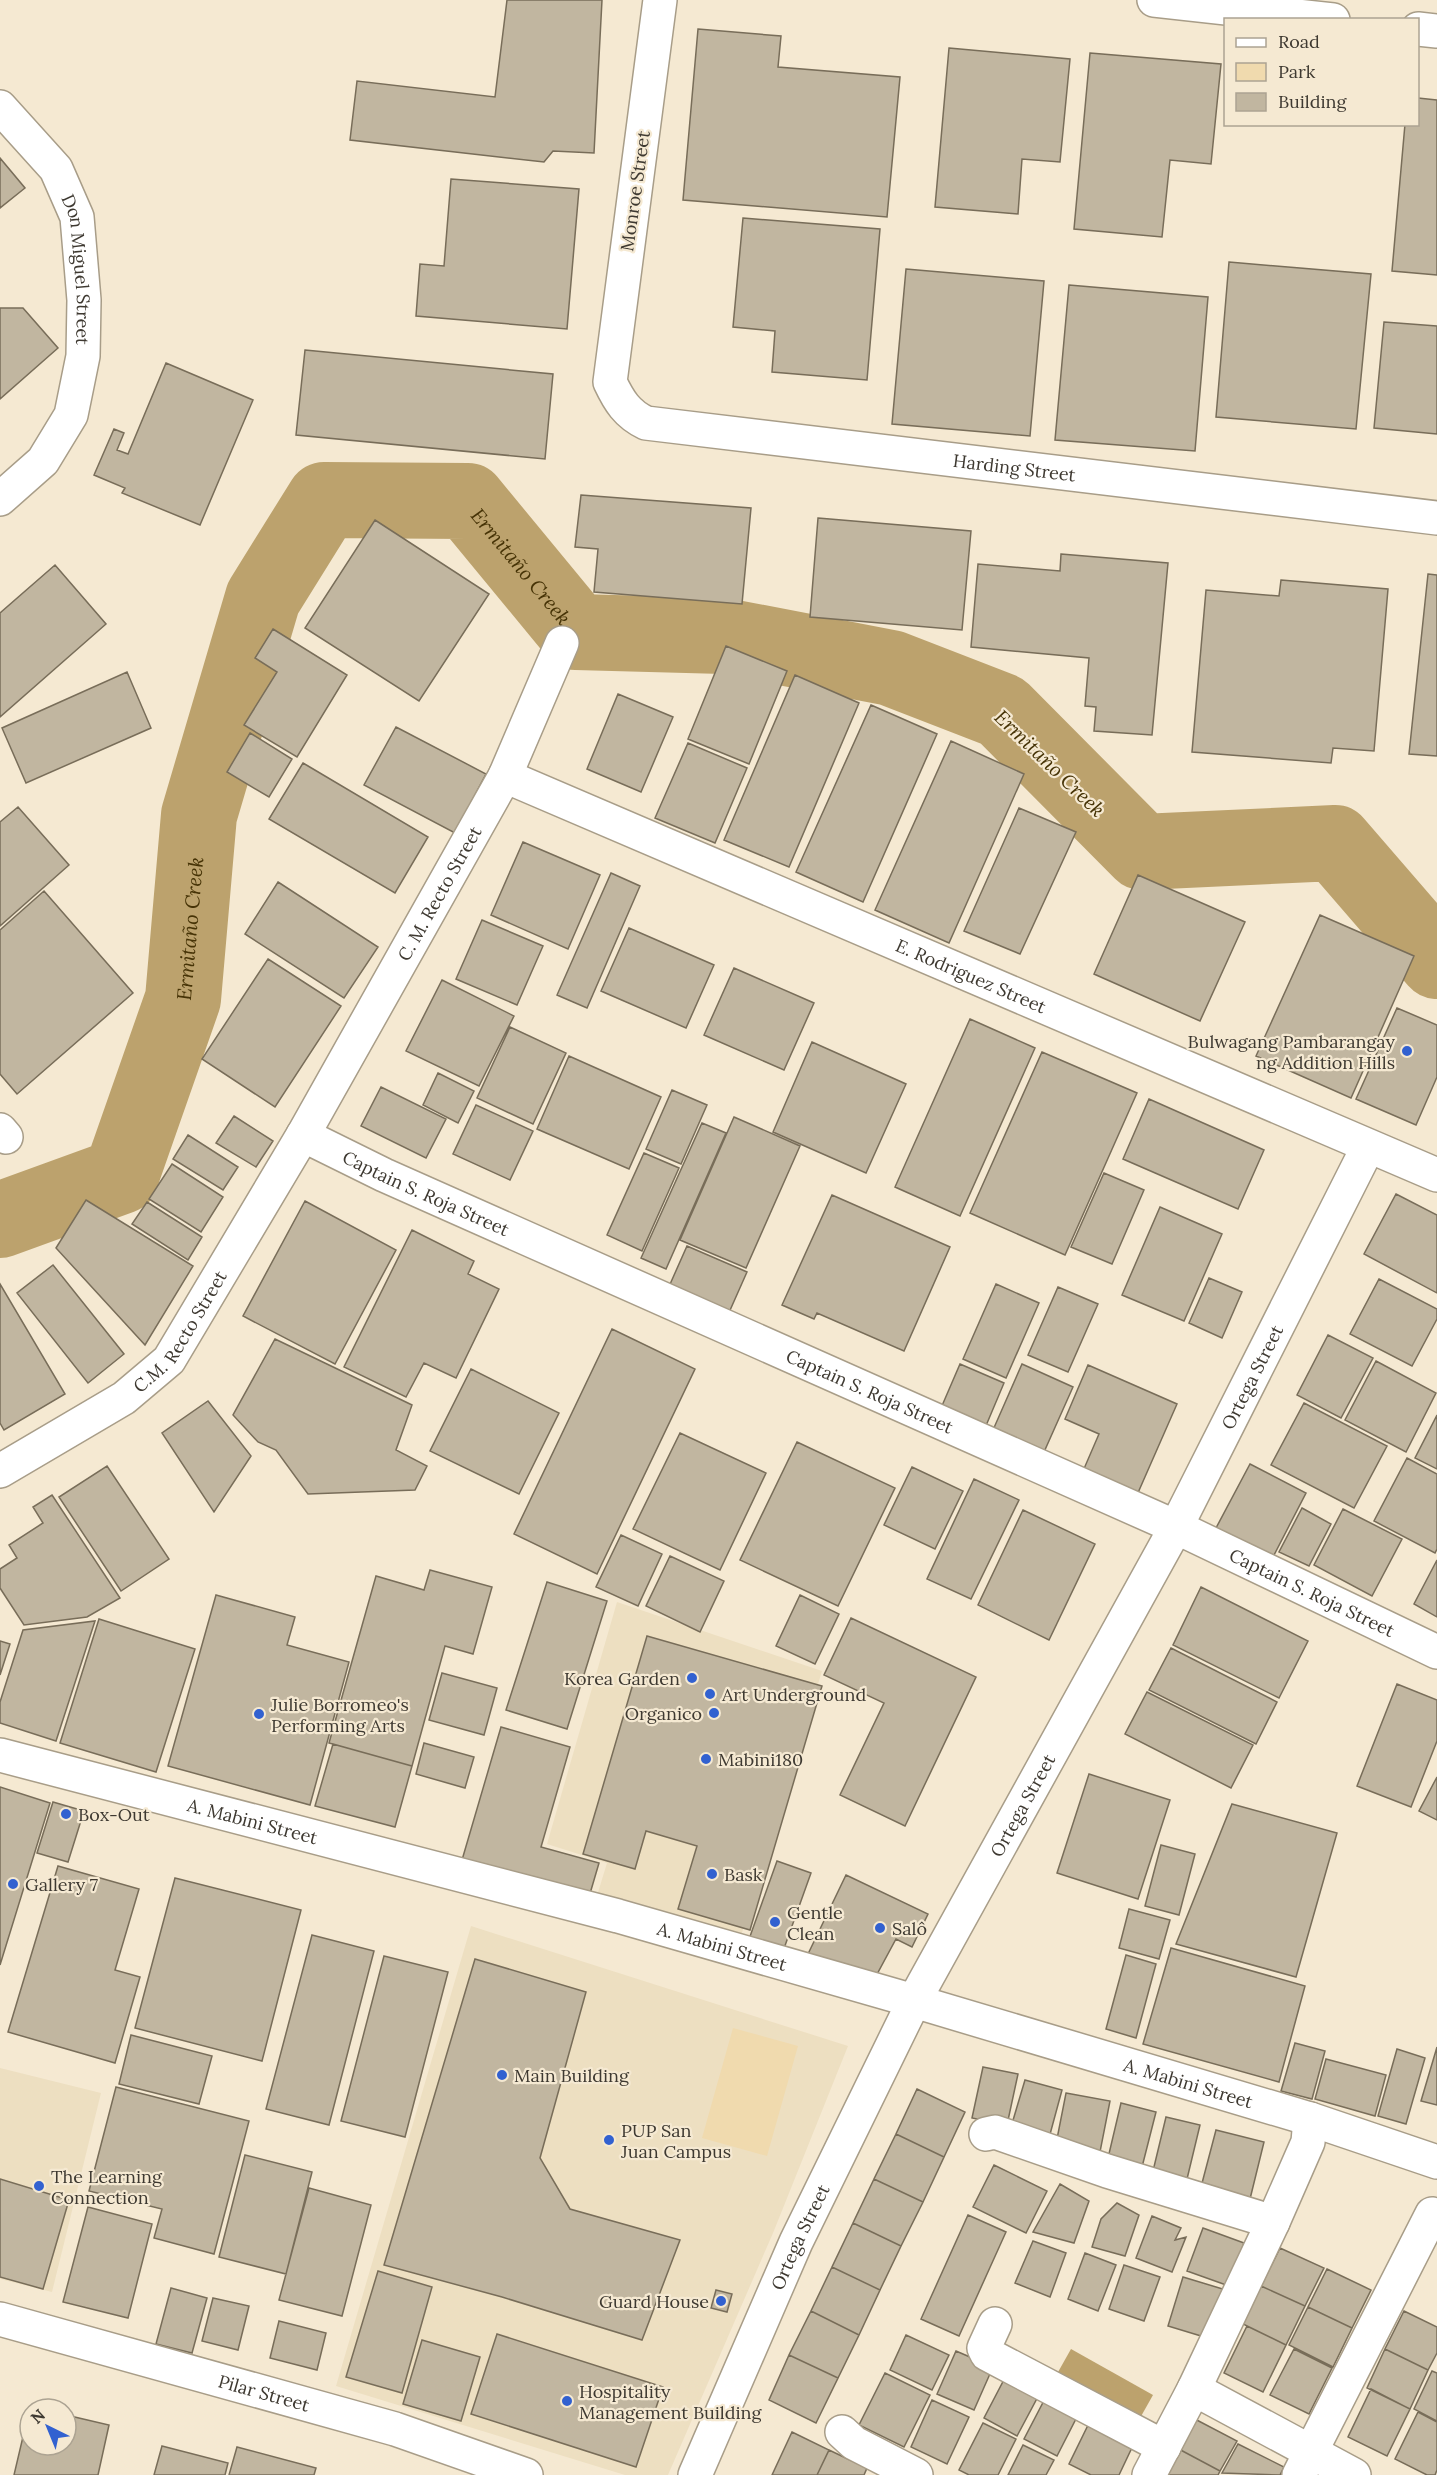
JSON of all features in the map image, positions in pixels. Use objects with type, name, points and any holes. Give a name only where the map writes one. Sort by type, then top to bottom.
[{"type":"street","name":"Monroe Street","points":[[609,382],[660,0]]},
{"type":"street","points":[[1154,0],[1316,18]]},
{"type":"street","points":[[1419,29],[1437,31]]},
{"type":"street","name":"Don Miguel Street","points":[[0,107],[56,169],[77,217],[84,300],[83,356],[70,415],[43,461],[0,499]]},
{"type":"street","name":"Harding Street","points":[[609,382],[619,402],[632,416],[646,423],[1437,518]]},
{"type":"street","name":"C. M. Recto Street","points":[[303,1135],[505,776],[562,643]]},
{"type":"street","name":"E. Rodriguez Street","points":[[505,776],[1437,1175]]},
{"type":"street","name":"C.M. Recto Street","points":[[0,1471],[124,1398],[169,1360],[303,1135]]},
{"type":"street","name":"Captain S. Roja Street","points":[[303,1135],[384,1175],[1176,1527],[1437,1652]]},
{"type":"street","name":"Ortega Street","points":[[695,2475],[796,2242],[914,2001],[1176,1527],[1368,1147]]},
{"type":"street","name":"A. Mabini Street","points":[[0,1755],[618,1916],[914,2001],[1309,2131],[1437,2162]]},
{"type":"street","points":[[994,2324],[984,2348],[987,2354],[1157,2461],[1194,2389],[1273,2222],[1309,2131]]},
{"type":"street","points":[[986,2134],[995,2132],[1107,2171],[1273,2222]]},
{"type":"street","points":[[1305,2464],[1432,2214]]},
{"type":"street","name":"Pilar Street","points":[[0,2319],[395,2430],[526,2475]]},
{"type":"street","points":[[1194,2389],[1305,2464],[1354,2475]]},
{"type":"street","points":[[842,2432],[854,2443],[916,2475]]},
{"type":"shaded area","name":"Mabini180","points":[[617,1602],[822,1671],[741,1936],[596,1899],[607,1863],[547,1844]]},
{"type":"shaded area","name":"PUP San Juan Campus","points":[[471,1926],[848,2046],[773,2233],[668,2475],[625,2475],[336,2386]]},
{"type":"shaded area","name":"The Learning Connection","points":[[0,2068],[101,2093],[52,2292],[0,2279]]},
{"type":"shaded area","points":[[1071,2349],[1153,2395],[1135,2427],[1053,2381]]},
{"type":"green space","points":[[733,2028],[798,2046],[767,2156],[702,2138]]},
{"type":"building","points":[[507,0],[602,0],[594,153],[553,151],[544,162],[350,140],[357,81],[495,97]]},
{"type":"building","points":[[698,29],[781,36],[778,67],[900,77],[887,217],[683,200]]},
{"type":"building","points":[[949,48],[1070,59],[1060,162],[1022,159],[1018,214],[935,207]]},
{"type":"building","points":[[1090,53],[1221,64],[1211,164],[1170,160],[1162,237],[1074,229]]},
{"type":"building","points":[[1419,98],[1437,100],[1437,275],[1392,271],[1405,126],[1419,126]]},
{"type":"building","points":[[0,158],[25,188],[0,208]]},
{"type":"building","points":[[451,179],[579,189],[567,329],[416,316],[420,264],[444,266]]},
{"type":"building","points":[[743,218],[880,229],[867,380],[772,372],[775,331],[733,327]]},
{"type":"building","points":[[1229,262],[1371,274],[1356,429],[1216,417]]},
{"type":"building","points":[[906,269],[1044,281],[1030,436],[892,424]]},
{"type":"building","points":[[1069,285],[1208,297],[1195,451],[1055,440]]},
{"type":"building","points":[[0,308],[23,308],[58,348],[0,399]]},
{"type":"building","points":[[1384,322],[1437,326],[1437,434],[1374,428]]},
{"type":"building","points":[[305,350],[553,374],[545,459],[296,435]]},
{"type":"building","points":[[166,363],[253,400],[200,525],[122,493],[125,488],[94,475],[114,429],[124,433],[117,450],[128,454]]},
{"type":"building","points":[[581,495],[751,508],[742,604],[594,592],[598,549],[575,547]]},
{"type":"building","points":[[818,518],[971,531],[962,630],[810,617]]},
{"type":"building","points":[[375,520],[489,594],[419,701],[305,628]]},
{"type":"building","points":[[1061,554],[1168,563],[1152,735],[1094,731],[1096,707],[1085,706],[1089,658],[971,647],[978,564],[1060,571]]},
{"type":"building","points":[[55,565],[106,624],[0,717],[0,613]]},
{"type":"building","points":[[1428,574],[1437,575],[1437,756],[1409,754]]},
{"type":"building","points":[[1281,580],[1388,589],[1374,751],[1333,748],[1331,763],[1192,752],[1206,590],[1279,596]]},
{"type":"building","points":[[273,629],[347,675],[297,757],[244,725],[277,672],[255,658]]},
{"type":"building","points":[[726,646],[787,671],[749,764],[688,739]]},
{"type":"building","points":[[127,672],[151,728],[26,783],[2,728]]},
{"type":"building","points":[[795,675],[859,703],[789,867],[724,840]]},
{"type":"building","points":[[618,694],[673,717],[641,792],[587,769]]},
{"type":"building","points":[[871,705],[937,734],[863,902],[796,872]]},
{"type":"building","points":[[396,727],[486,774],[455,833],[364,785]]},
{"type":"building","points":[[250,733],[292,759],[269,797],[227,772]]},
{"type":"building","points":[[951,741],[1024,774],[949,943],[875,910]]},
{"type":"building","points":[[688,743],[747,768],[715,843],[655,818]]},
{"type":"building","points":[[303,763],[428,837],[395,893],[269,819]]},
{"type":"building","points":[[18,807],[69,865],[0,926],[0,822]]},
{"type":"building","points":[[1019,808],[1076,832],[1020,954],[964,931]]},
{"type":"building","points":[[523,842],[600,875],[568,949],[491,915]]},
{"type":"building","points":[[611,873],[640,886],[587,1008],[557,995]]},
{"type":"building","points":[[1138,875],[1245,922],[1200,1021],[1094,974]]},
{"type":"building","points":[[278,882],[378,947],[344,998],[245,934]]},
{"type":"building","points":[[44,891],[133,993],[17,1094],[0,1074],[0,930]]},
{"type":"building","points":[[1320,915],[1414,956],[1351,1098],[1256,1056]]},
{"type":"building","points":[[482,920],[543,946],[517,1005],[456,979]]},
{"type":"building","points":[[629,928],[714,965],[686,1028],[601,991]]},
{"type":"building","points":[[268,959],[341,1006],[275,1107],[202,1059]]},
{"type":"building","points":[[734,968],[814,1003],[784,1070],[704,1035]]},
{"type":"building","points":[[442,980],[514,1016],[479,1086],[406,1051]]},
{"type":"building","name":"Bulwagang Pambarangay ng Addition Hills","points":[[1397,1008],[1437,1025],[1437,1077],[1416,1125],[1356,1099]]},
{"type":"building","points":[[970,1019],[1035,1048],[960,1216],[895,1187]]},
{"type":"building","points":[[510,1027],[566,1053],[533,1124],[477,1098]]},
{"type":"building","points":[[812,1042],[906,1084],[866,1173],[773,1132]]},
{"type":"building","points":[[1042,1052],[1137,1093],[1065,1255],[970,1213]]},
{"type":"building","points":[[569,1056],[661,1097],[629,1169],[537,1129]]},
{"type":"building","points":[[438,1073],[474,1091],[458,1123],[423,1105]]},
{"type":"building","points":[[381,1087],[446,1119],[426,1158],[361,1126]]},
{"type":"building","points":[[672,1090],[707,1105],[681,1164],[646,1149]]},
{"type":"building","points":[[1149,1099],[1264,1150],[1238,1209],[1123,1159]]},
{"type":"building","points":[[476,1105],[533,1131],[510,1180],[453,1154]]},
{"type":"building","points":[[234,1116],[273,1141],[256,1167],[216,1143]]},
{"type":"building","points":[[734,1117],[800,1146],[746,1268],[680,1240]]},
{"type":"building","points":[[702,1123],[726,1133],[666,1269],[641,1258]]},
{"type":"building","points":[[188,1135],[238,1167],[223,1190],[173,1159]]},
{"type":"building","points":[[644,1153],[679,1168],[642,1251],[607,1235]]},
{"type":"building","points":[[172,1164],[223,1197],[201,1232],[149,1199]]},
{"type":"building","points":[[1104,1173],[1144,1190],[1112,1264],[1071,1247]]},
{"type":"building","points":[[1396,1194],[1437,1215],[1437,1293],[1364,1254]]},
{"type":"building","points":[[832,1195],[950,1247],[904,1351],[817,1313],[814,1319],[782,1305]]},
{"type":"building","points":[[86,1200],[193,1266],[145,1345],[56,1248]]},
{"type":"building","points":[[305,1201],[396,1250],[335,1364],[243,1316]]},
{"type":"building","points":[[147,1202],[202,1237],[188,1260],[132,1224]]},
{"type":"building","points":[[1160,1207],[1222,1234],[1184,1321],[1122,1295]]},
{"type":"building","points":[[412,1230],[474,1261],[468,1274],[499,1289],[456,1378],[424,1363],[406,1397],[344,1367]]},
{"type":"building","points":[[687,1246],[747,1272],[727,1317],[667,1291]]},
{"type":"building","points":[[53,1265],[124,1354],[88,1383],[17,1293]]},
{"type":"building","points":[[1209,1278],[1242,1292],[1222,1338],[1189,1323]]},
{"type":"building","points":[[1379,1279],[1437,1309],[1437,1319],[1412,1366],[1350,1334]]},
{"type":"building","points":[[0,1284],[65,1394],[4,1430],[0,1423]]},
{"type":"building","points":[[996,1284],[1039,1303],[1006,1378],[963,1359]]},
{"type":"building","points":[[1058,1287],[1098,1304],[1068,1372],[1028,1355]]},
{"type":"building","points":[[612,1329],[695,1369],[597,1574],[514,1534]]},
{"type":"building","points":[[1328,1335],[1373,1358],[1341,1418],[1297,1395]]},
{"type":"building","points":[[275,1339],[412,1405],[396,1450],[427,1466],[415,1490],[308,1494],[276,1450],[258,1442],[233,1415]]},
{"type":"building","points":[[1376,1361],[1436,1393],[1406,1452],[1345,1420]]},
{"type":"building","points":[[960,1364],[1004,1383],[985,1428],[941,1408]]},
{"type":"building","points":[[1022,1364],[1073,1387],[1044,1452],[993,1430]]},
{"type":"building","points":[[1088,1365],[1177,1404],[1137,1495],[1083,1471],[1099,1434],[1065,1419]]},
{"type":"building","points":[[471,1369],[559,1413],[519,1494],[430,1451]]},
{"type":"building","points":[[208,1401],[251,1456],[214,1512],[162,1433]]},
{"type":"building","points":[[1304,1403],[1387,1446],[1354,1508],[1271,1465]]},
{"type":"building","points":[[1437,1415],[1437,1469],[1415,1458]]},
{"type":"building","points":[[680,1433],[766,1473],[720,1570],[633,1529]]},
{"type":"building","points":[[797,1442],[895,1488],[838,1606],[740,1560]]},
{"type":"building","points":[[1407,1458],[1437,1474],[1437,1549],[1435,1553],[1374,1521]]},
{"type":"building","points":[[1250,1464],[1306,1493],[1273,1557],[1216,1528]]},
{"type":"building","points":[[107,1466],[169,1559],[121,1591],[59,1497]]},
{"type":"building","points":[[912,1467],[963,1491],[935,1549],[884,1525]]},
{"type":"building","points":[[974,1479],[1019,1500],[971,1599],[927,1579]]},
{"type":"building","points":[[52,1495],[120,1598],[87,1617],[24,1625],[0,1588],[0,1569],[17,1558],[9,1545],[43,1523],[33,1507]]},
{"type":"building","points":[[1302,1508],[1331,1524],[1309,1566],[1279,1552]]},
{"type":"building","points":[[1343,1509],[1402,1539],[1372,1596],[1314,1565]]},
{"type":"building","points":[[1023,1510],[1095,1544],[1049,1640],[978,1605]]},
{"type":"building","points":[[621,1535],[662,1554],[638,1606],[596,1587]]},
{"type":"building","points":[[670,1556],[724,1581],[700,1632],[646,1606]]},
{"type":"building","points":[[1437,1560],[1437,1617],[1414,1604]]},
{"type":"building","points":[[430,1570],[492,1587],[473,1654],[445,1646],[412,1766],[329,1743],[376,1576],[424,1590]]},
{"type":"building","points":[[547,1582],[607,1601],[567,1729],[506,1710]]},
{"type":"building","points":[[1201,1587],[1308,1641],[1279,1698],[1173,1645]]},
{"type":"building","name":"Julie Borromeo's Performing Arts","points":[[216,1595],[295,1617],[287,1645],[349,1662],[310,1805],[168,1766]]},
{"type":"building","points":[[800,1595],[839,1614],[815,1664],[776,1646]]},
{"type":"building","points":[[851,1618],[976,1677],[905,1826],[840,1795],[884,1703],[824,1675]]},
{"type":"building","points":[[99,1619],[195,1649],[156,1772],[60,1743]]},
{"type":"building","points":[[95,1621],[56,1741],[0,1723],[0,1702],[23,1630]]},
{"type":"building","name":"Mabini180","points":[[647,1636],[822,1686],[750,1930],[678,1909],[697,1846],[646,1831],[635,1869],[583,1854]]},
{"type":"building","points":[[0,1641],[10,1644],[0,1675]]},
{"type":"building","points":[[1171,1648],[1277,1702],[1256,1744],[1149,1690]]},
{"type":"building","points":[[442,1673],[497,1688],[484,1735],[429,1720]]},
{"type":"building","points":[[1397,1684],[1437,1700],[1437,1741],[1411,1807],[1357,1786]]},
{"type":"building","points":[[1147,1692],[1253,1745],[1231,1788],[1125,1734]]},
{"type":"building","points":[[501,1727],[570,1747],[541,1847],[599,1863],[589,1897],[462,1860]]},
{"type":"building","points":[[424,1743],[474,1757],[465,1788],[416,1774]]},
{"type":"building","points":[[333,1744],[412,1766],[395,1827],[315,1806]]},
{"type":"building","points":[[1089,1774],[1170,1800],[1138,1899],[1057,1873]]},
{"type":"building","points":[[1437,1777],[1437,1820],[1419,1811]]},
{"type":"building","name":"Gallery 7","points":[[0,1787],[50,1803],[0,1965]]},
{"type":"building","points":[[53,1802],[84,1811],[68,1862],[37,1853]]},
{"type":"building","points":[[1232,1804],[1337,1833],[1296,1977],[1176,1944]]},
{"type":"building","points":[[1161,1845],[1195,1854],[1179,1915],[1145,1906]]},
{"type":"building","points":[[777,1861],[811,1873],[782,1954],[748,1942]]},
{"type":"building","points":[[58,1866],[139,1889],[115,1970],[140,1977],[115,2063],[8,2032]]},
{"type":"building","points":[[846,1875],[928,1914],[912,1947],[896,1939],[876,1976],[808,1954]]},
{"type":"building","points":[[175,1878],[301,1910],[262,2061],[135,2028]]},
{"type":"building","points":[[1129,1909],[1170,1920],[1159,1959],[1119,1948]]},
{"type":"building","points":[[312,1935],[374,1951],[329,2125],[266,2109]]},
{"type":"building","points":[[1171,1948],[1305,1986],[1279,2082],[1143,2044]]},
{"type":"building","points":[[1126,1955],[1156,1964],[1136,2038],[1106,2029]]},
{"type":"building","points":[[384,1956],[448,1972],[405,2137],[341,2121]]},
{"type":"building","name":"Main Building","points":[[475,1959],[586,1992],[540,2158],[570,2209],[680,2240],[642,2340],[502,2297],[384,2265]]},
{"type":"building","points":[[131,2035],[212,2056],[199,2104],[119,2084]]},
{"type":"building","points":[[1295,2043],[1325,2051],[1312,2099],[1281,2091]]},
{"type":"building","points":[[1437,2047],[1437,2105],[1421,2101]]},
{"type":"building","points":[[1397,2049],[1425,2058],[1406,2124],[1378,2116]]},
{"type":"building","points":[[1326,2059],[1386,2075],[1375,2116],[1315,2099]]},
{"type":"building","points":[[983,2067],[1018,2074],[1007,2125],[972,2118]]},
{"type":"building","points":[[1025,2080],[1062,2090],[1049,2138],[1011,2127]]},
{"type":"building","points":[[116,2087],[249,2121],[214,2254],[154,2238],[162,2209],[89,2191]]},
{"type":"building","points":[[917,2089],[965,2112],[944,2157],[896,2134]]},
{"type":"building","points":[[1066,2093],[1110,2101],[1100,2152],[1056,2144]]},
{"type":"building","points":[[1121,2103],[1156,2112],[1142,2167],[1108,2158]]},
{"type":"building","points":[[1166,2117],[1200,2125],[1187,2179],[1153,2171]]},
{"type":"building","points":[[1216,2130],[1264,2142],[1250,2199],[1201,2187]]},
{"type":"building","points":[[896,2134],[944,2157],[923,2202],[874,2179]]},
{"type":"building","points":[[245,2155],[312,2172],[286,2274],[219,2257]]},
{"type":"building","points":[[994,2165],[1047,2191],[1026,2233],[973,2207]]},
{"type":"building","points":[[0,2179],[69,2200],[43,2289],[0,2277]]},
{"type":"building","points":[[874,2179],[923,2202],[901,2246],[853,2223]]},
{"type":"building","points":[[1060,2184],[1089,2201],[1074,2243],[1033,2232]]},
{"type":"building","points":[[309,2188],[371,2205],[342,2316],[279,2300]]},
{"type":"building","points":[[1117,2203],[1139,2215],[1125,2256],[1092,2247],[1101,2219]]},
{"type":"building","points":[[88,2207],[152,2224],[128,2318],[63,2302]]},
{"type":"building","points":[[968,2215],[1006,2232],[959,2336],[921,2319]]},
{"type":"building","points":[[1152,2216],[1181,2228],[1175,2240],[1186,2237],[1172,2272],[1136,2258]]},
{"type":"building","points":[[853,2223],[901,2246],[880,2290],[832,2267]]},
{"type":"building","points":[[1203,2228],[1244,2243],[1229,2286],[1187,2271]]},
{"type":"building","points":[[1033,2241],[1066,2253],[1050,2297],[1015,2283]]},
{"type":"building","points":[[1280,2248],[1324,2268],[1305,2306],[1261,2286]]},
{"type":"building","points":[[1085,2253],[1116,2265],[1098,2311],[1068,2299]]},
{"type":"building","points":[[1124,2265],[1160,2277],[1144,2321],[1109,2309]]},
{"type":"building","points":[[832,2267],[880,2290],[859,2335],[811,2311]]},
{"type":"building","points":[[1327,2269],[1371,2290],[1352,2328],[1308,2307]]},
{"type":"building","points":[[378,2271],[432,2287],[402,2393],[346,2377]]},
{"type":"building","points":[[1183,2277],[1226,2290],[1211,2339],[1168,2326]]},
{"type":"building","points":[[1261,2286],[1305,2306],[1286,2345],[1243,2324]]},
{"type":"building","points":[[171,2288],[207,2298],[192,2353],[156,2344]]},
{"type":"building","name":"Guard House","points":[[716,2290],[732,2294],[727,2312],[711,2308]]},
{"type":"building","points":[[213,2298],[249,2306],[238,2350],[202,2341]]},
{"type":"building","points":[[1308,2307],[1352,2328],[1333,2367],[1289,2345]]},
{"type":"building","points":[[811,2311],[859,2335],[838,2378],[789,2355]]},
{"type":"building","points":[[1404,2311],[1437,2327],[1437,2353],[1428,2370],[1385,2349]]},
{"type":"building","points":[[279,2321],[326,2333],[317,2370],[270,2358]]},
{"type":"building","points":[[1247,2326],[1286,2345],[1263,2392],[1224,2373]]},
{"type":"building","name":"Hospitality Management Building","points":[[497,2334],[663,2387],[636,2467],[471,2414]]},
{"type":"building","points":[[906,2335],[949,2355],[932,2390],[890,2370]]},
{"type":"building","points":[[422,2340],[480,2357],[461,2421],[403,2404]]},
{"type":"building","points":[[1294,2349],[1332,2368],[1309,2414],[1270,2395]]},
{"type":"building","points":[[1385,2349],[1428,2370],[1410,2409],[1367,2388]]},
{"type":"building","points":[[956,2351],[993,2367],[974,2410],[937,2394]]},
{"type":"building","points":[[789,2355],[838,2378],[816,2423],[769,2400]]},
{"type":"building","points":[[1432,2371],[1437,2373],[1437,2421],[1414,2409]]},
{"type":"building","points":[[1008,2372],[1042,2389],[1017,2436],[984,2418]]},
{"type":"building","points":[[885,2373],[930,2395],[904,2447],[859,2425]]},
{"type":"building","points":[[1371,2389],[1410,2409],[1387,2456],[1348,2437]]},
{"type":"building","points":[[1049,2391],[1082,2407],[1057,2456],[1024,2439]]},
{"type":"building","points":[[932,2400],[969,2417],[947,2464],[911,2447]]},
{"type":"building","points":[[1418,2412],[1437,2422],[1437,2470],[1435,2475],[1427,2475],[1395,2459]]},
{"type":"building","points":[[1093,2415],[1137,2437],[1119,2475],[1091,2475],[1069,2464]]},
{"type":"building","points":[[1191,2417],[1237,2441],[1220,2471],[1175,2447]]},
{"type":"building","points":[[78,2418],[109,2425],[98,2475],[14,2475],[18,2457],[78,2457]]},
{"type":"building","points":[[983,2423],[1016,2439],[998,2475],[969,2475],[959,2470]]},
{"type":"building","points":[[792,2432],[829,2450],[817,2475],[772,2475]]},
{"type":"building","points":[[1238,2444],[1284,2467],[1280,2475],[1222,2473]]},
{"type":"building","points":[[1023,2445],[1054,2460],[1046,2475],[1008,2475]]},
{"type":"building","points":[[162,2446],[228,2463],[225,2475],[154,2475]]},
{"type":"building","points":[[237,2447],[316,2468],[314,2475],[229,2475]]},
{"type":"building","points":[[1175,2447],[1220,2471],[1218,2475],[1159,2475]]},
{"type":"building","points":[[829,2450],[867,2468],[864,2475],[817,2475]]},
{"type":"waterway","name":"Ermitaño Creek","points":[[0,1220],[121,1176],[183,999],[199,815],[263,598],[324,500],[468,501],[576,632],[724,636],[891,668],[1002,711],[1142,852],[1335,843],[1437,961]]},
{"type":"place","name":"Bulwagang Pambarangay ng Addition Hills","points":[[1407,1051]]},
{"type":"place","name":"Korea Garden","points":[[692,1678]]},
{"type":"place","name":"Art Underground","points":[[710,1694]]},
{"type":"place","name":"Organico","points":[[714,1713]]},
{"type":"place","name":"Julie Borromeo's Performing Arts","points":[[259,1714]]},
{"type":"place","name":"Mabini180","points":[[706,1759]]},
{"type":"place","name":"Box-Out","points":[[66,1814]]},
{"type":"place","name":"Bask","points":[[712,1874]]},
{"type":"place","name":"Gallery 7","points":[[13,1884]]},
{"type":"place","name":"Gentle Clean","points":[[775,1922]]},
{"type":"place","name":"Salô","points":[[880,1928]]},
{"type":"place","name":"Main Building","points":[[502,2075]]},
{"type":"place","name":"PUP San Juan Campus","points":[[609,2140]]},
{"type":"place","name":"The Learning Connection","points":[[39,2186]]},
{"type":"place","name":"Guard House","points":[[721,2301]]},
{"type":"place","name":"Hospitality Management Building","points":[[567,2401]]}]
